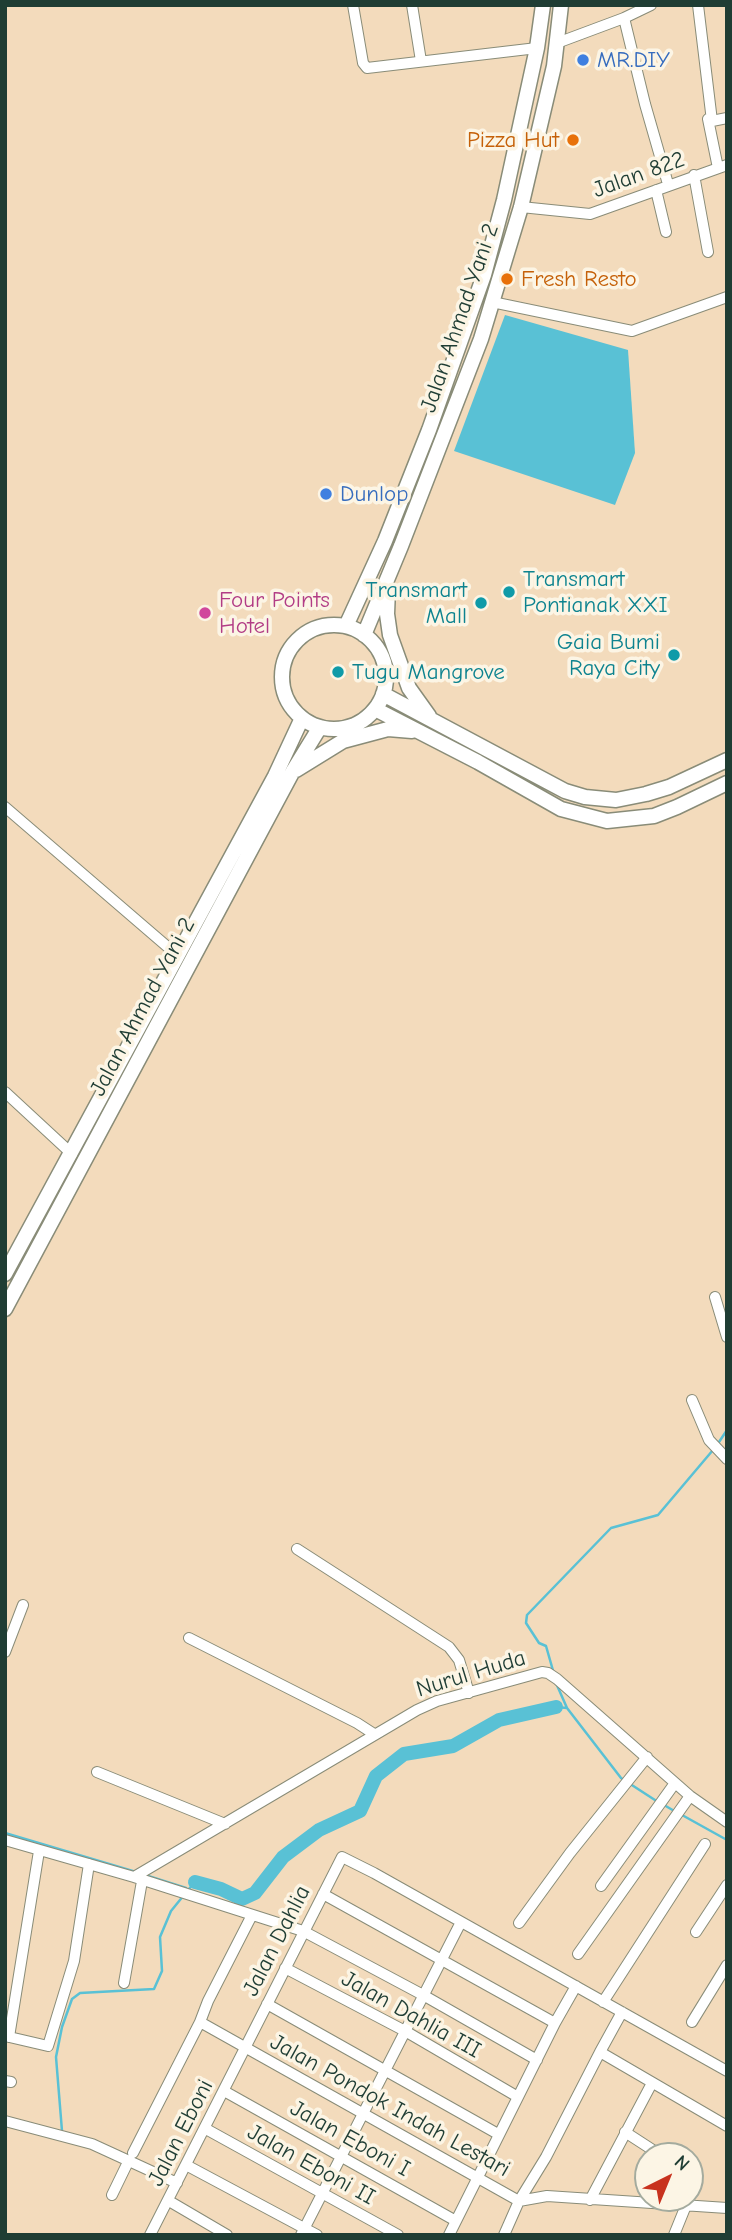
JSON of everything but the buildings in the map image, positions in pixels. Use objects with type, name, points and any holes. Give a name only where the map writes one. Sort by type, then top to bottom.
[{"type":"highway","name":"Jalan Ahmad Yani 2","points":[[346,626],[385,541],[425,442],[484,275],[537,48],[543,5]]},
{"type":"highway","name":"Jalan Ahmad Yani 2","points":[[364,635],[481,339],[521,207],[554,66],[561,5]]},
{"type":"highway","points":[[389,577],[387,614],[390,635],[409,688],[430,719]]},
{"type":"highway","points":[[346,626],[364,635],[380,653],[387,680],[383,694],[367,719],[355,726],[341,729],[320,727],[302,718],[293,709],[283,686],[285,661],[299,639],[309,632],[321,627],[346,626]]},
{"type":"highway","points":[[383,694],[565,791],[585,797],[616,800],[646,794],[727,760]]},
{"type":"highway","points":[[375,709],[561,809],[607,821],[654,816],[727,783]]},
{"type":"highway","name":"Jalan Ahmad Yani 2","points":[[5,1274],[275,776],[302,718]]},
{"type":"highway","name":"Jalan Ahmad Yani 2","points":[[5,1309],[293,771],[320,727]]},
{"type":"highway","points":[[293,771],[335,744],[356,737],[396,729],[421,732]]},
{"type":"street","points":[[353,5],[363,63],[368,68],[537,48]]},
{"type":"street","points":[[412,5],[421,61]]},
{"type":"street","points":[[557,43],[651,5]]},
{"type":"street","points":[[698,5],[712,121],[727,118]]},
{"type":"street","points":[[624,18],[668,184]]},
{"type":"street","points":[[708,119],[722,166]]},
{"type":"street","name":"Jalan 822","points":[[521,207],[590,214],[722,166]]},
{"type":"street","points":[[694,175],[708,252]]},
{"type":"street","points":[[656,190],[666,232]]},
{"type":"street","points":[[492,302],[632,331],[727,297]]},
{"type":"street","points":[[5,807],[177,955]]},
{"type":"street","points":[[5,1092],[72,1154]]},
{"type":"street","points":[[715,1297],[727,1337]]},
{"type":"street","points":[[692,1400],[715,1449],[727,1459]]},
{"type":"street","points":[[297,1549],[449,1647],[459,1660],[469,1693]]},
{"type":"street","points":[[5,1652],[23,1605]]},
{"type":"street","points":[[189,1638],[374,1734]]},
{"type":"street","name":"Nurul Huda","points":[[138,1879],[374,1734],[428,1705],[542,1672],[554,1676],[690,1796],[727,1822]]},
{"type":"street","points":[[519,1923],[570,1853],[647,1757]]},
{"type":"street","points":[[97,1772],[225,1824]]},
{"type":"street","points":[[601,1886],[675,1783]]},
{"type":"street","points":[[578,1954],[690,1796]]},
{"type":"street","points":[[5,1840],[303,1931],[537,2060]]},
{"type":"street","points":[[603,2002],[705,1844]]},
{"type":"street","points":[[39,1851],[7,2037],[48,2046],[74,1961],[89,1864]]},
{"type":"street","name":"Jalan Dahlia","points":[[244,2046],[340,1859],[345,1858],[461,1922]]},
{"type":"street","points":[[124,1983],[138,1879]]},
{"type":"street","points":[[696,1932],[727,1885]]},
{"type":"street","points":[[323,1894],[555,2023]]},
{"type":"street","points":[[111,2195],[252,1915]]},
{"type":"street","points":[[302,2231],[461,1922],[727,2071]]},
{"type":"street","points":[[692,2022],[727,1965]]},
{"type":"street","name":"Jalan Dahlia III","points":[[285,1968],[405,2031],[518,2097]]},
{"type":"street","points":[[449,2235],[498,2134],[576,1986]]},
{"type":"street","points":[[267,2004],[498,2134]]},
{"type":"street","points":[[504,2235],[519,2201],[546,2157],[622,2012]]},
{"type":"street","name":"Jalan Pondok Indah Lestari","points":[[200,2022],[519,2201],[547,2196],[634,2201]]},
{"type":"street","name":"Jalan Eboni","points":[[150,2235],[206,2129],[244,2046]]},
{"type":"street","points":[[600,2052],[727,2126]]},
{"type":"street","points":[[590,2200],[652,2083]]},
{"type":"street","name":"Jalan Eboni I","points":[[224,2091],[456,2221]]},
{"type":"street","points":[[5,2121],[131,2156],[177,2183]]},
{"type":"street","name":"Jalan Eboni II","points":[[206,2129],[398,2235]]},
{"type":"street","points":[[625,2132],[640,2142]]},
{"type":"street","points":[[186,2165],[302,2231],[317,2235]]},
{"type":"street","points":[[169,2201],[227,2235]]},
{"type":"street","name":"Jalan Pondok Indah Lestari","points":[[704,2204],[727,2208]]},
{"type":"street","points":[[674,2235],[684,2212]]},
{"type":"water","points":[[505,315],[628,350],[635,453],[615,505],[454,451]]},
{"type":"waterway","points":[[717,1445],[727,1430]]},
{"type":"waterway","points":[[554,1674],[546,1646],[539,1643],[526,1623],[527,1615],[611,1528],[658,1515],[713,1450]]},
{"type":"waterway","points":[[556,1683],[567,1708]]},
{"type":"waterway","points":[[556,1707],[567,1708],[621,1778],[658,1802]]},
{"type":"waterway","points":[[195,1882],[221,1889],[242,1899],[255,1893],[283,1857],[319,1830],[360,1811],[376,1776],[404,1754],[453,1746],[499,1720],[556,1707]]},
{"type":"waterway","points":[[664,1805],[676,1812]]},
{"type":"waterway","points":[[682,1815],[727,1840]]},
{"type":"waterway","points":[[5,1833],[136,1872]]},
{"type":"waterway","points":[[145,1875],[186,1888]]},
{"type":"waterway","points":[[188,1890],[195,1882]]},
{"type":"waterway","points":[[62,2131],[56,2057],[62,2027],[72,1999],[80,1993],[154,1989],[162,1971],[160,1937],[171,1911],[184,1895]]},
{"type":"place","name":"MR.DIY","points":[[583,60]]},
{"type":"place","name":"Pizza Hut","points":[[573,140]]},
{"type":"place","name":"Fresh Resto","points":[[507,279]]},
{"type":"place","name":"Dunlop","points":[[326,494]]},
{"type":"place","name":"Transmart Pontianak XXI","points":[[509,592]]},
{"type":"place","name":"Transmart Mall","points":[[481,603]]},
{"type":"place","name":"Four Points Hotel","points":[[205,613]]},
{"type":"place","name":"Gaia Bumi Raya City","points":[[674,655]]},
{"type":"place","name":"Tugu Mangrove","points":[[338,672]]}]
